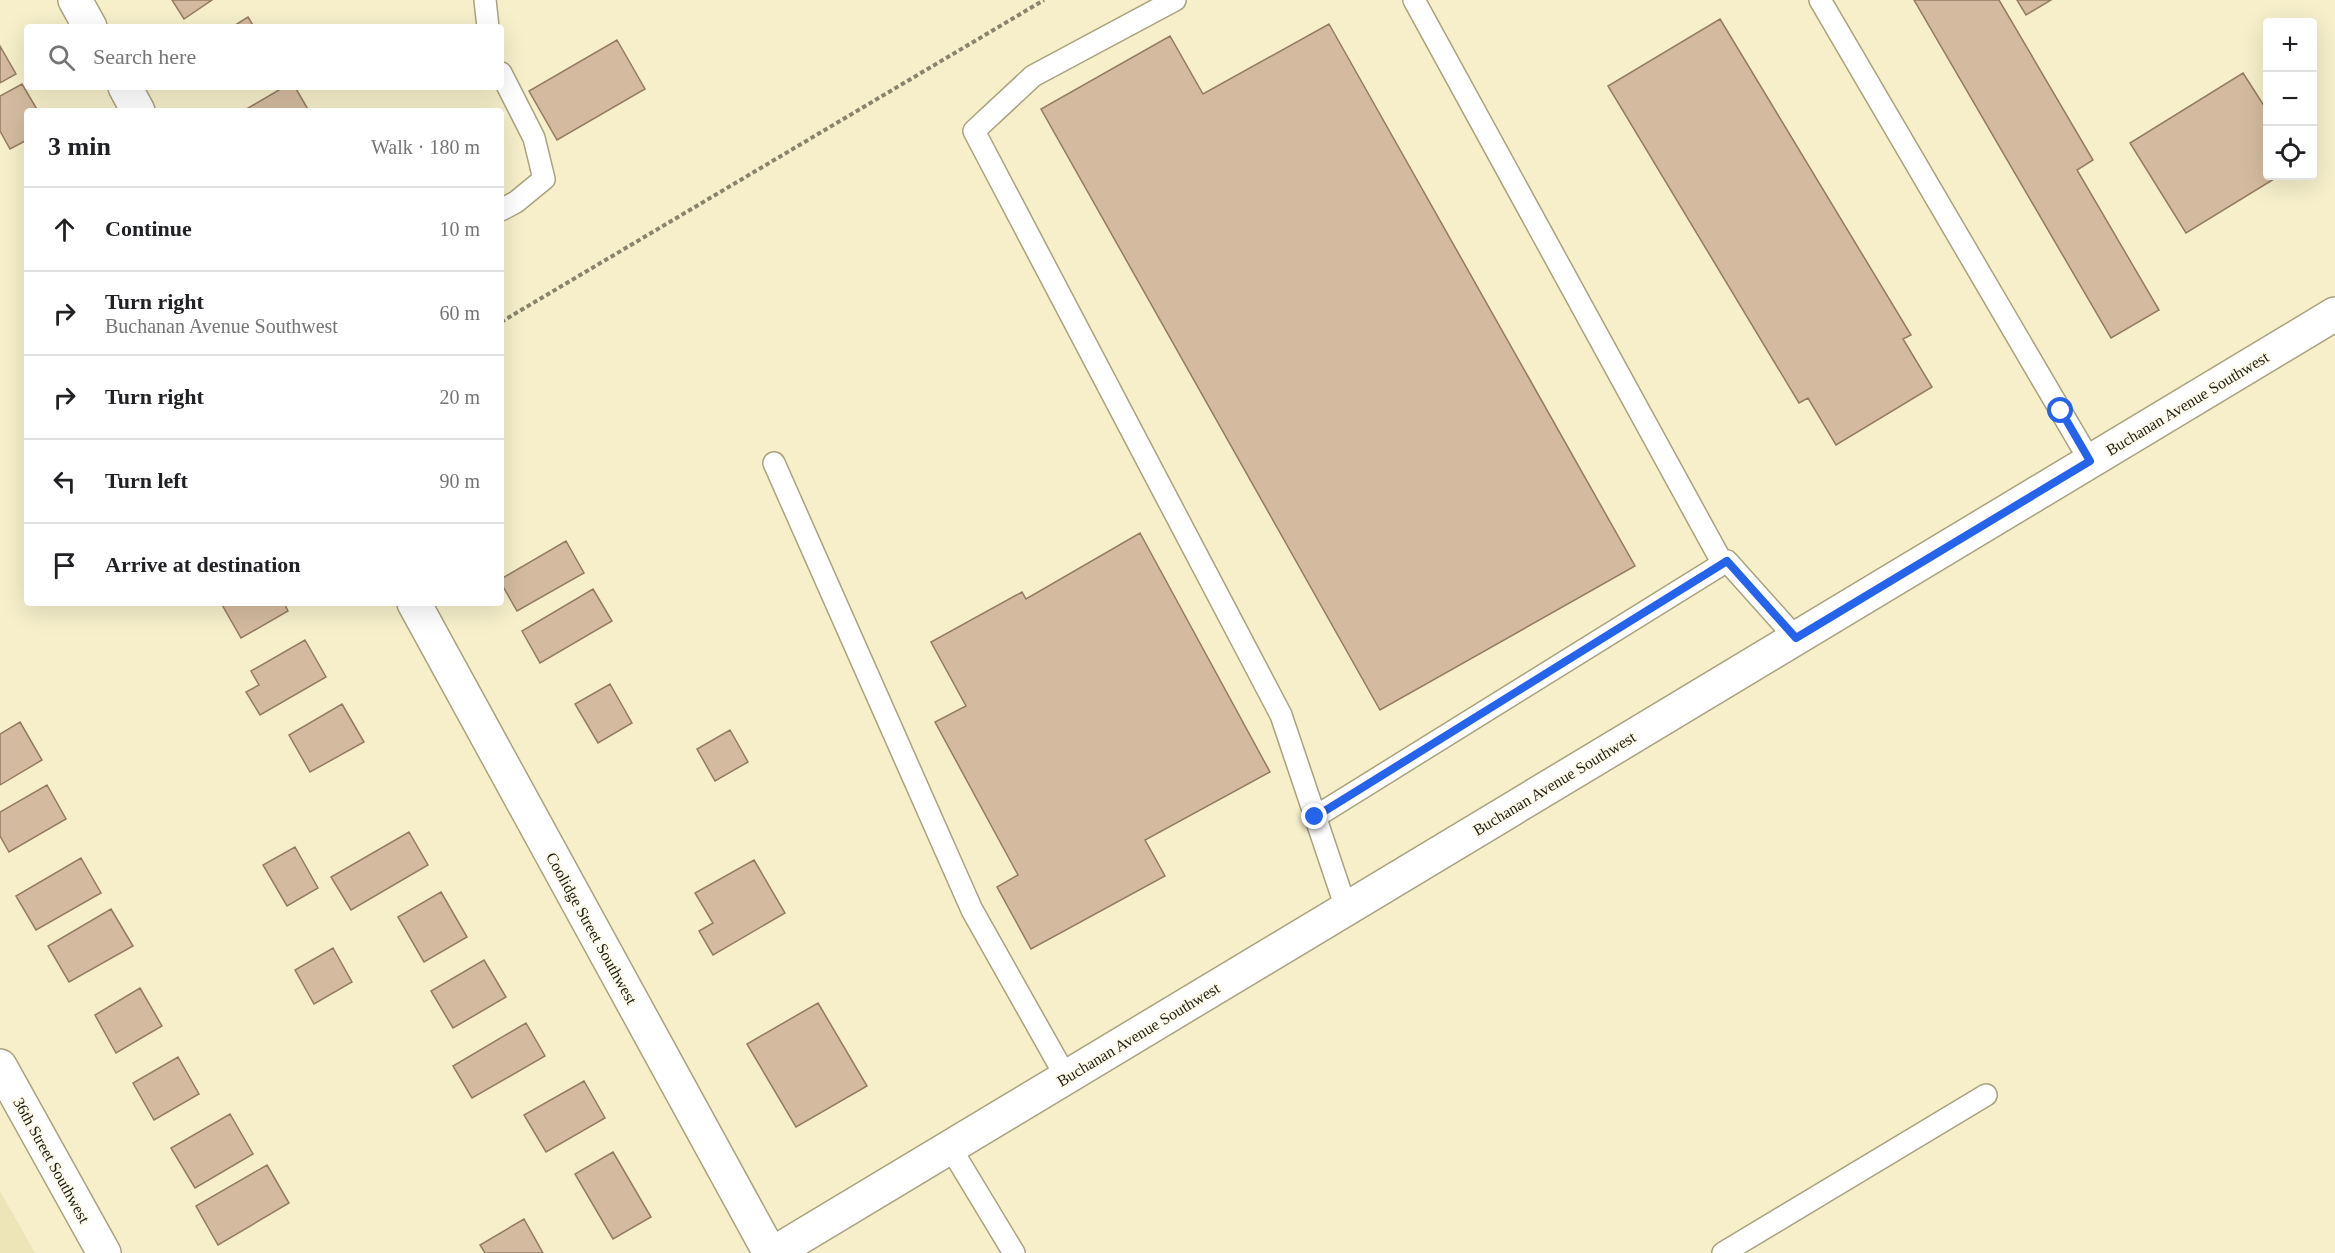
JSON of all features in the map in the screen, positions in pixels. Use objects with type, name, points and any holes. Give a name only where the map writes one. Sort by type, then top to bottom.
[{"type":"street","points":[[75,0],[88,24]]},
{"type":"street","points":[[126,90],[136,108]]},
{"type":"street","name":"Buchanan Avenue Southwest","points":[[772,1253],[2335,314]]},
{"type":"street","name":"Coolidge Street Southwest","points":[[416,606],[772,1253]]},
{"type":"street","name":"36th Street Southwest","points":[[0,1066],[104,1253]]},
{"type":"lane","points":[[485,0],[488,24]]},
{"type":"lane","points":[[1175,0],[1033,76],[974,131],[1281,715],[1346,908]]},
{"type":"lane","points":[[1414,0],[1723,564]]},
{"type":"lane","points":[[1820,0],[2090,461]]},
{"type":"lane","points":[[504,79],[534,138],[544,179],[516,202],[504,208]]},
{"type":"lane","points":[[774,463],[972,910],[1066,1077]]},
{"type":"lane","points":[[1315,817],[1727,561],[1796,638]]},
{"type":"lane","points":[[1723,1253],[1986,1095]]},
{"type":"lane","points":[[950,1147],[1014,1253]]},
{"type":"path","points":[[504,320],[1044,0]]},
{"type":"shaded area","points":[[0,1191],[35,1253],[0,1253]]},
{"type":"building","points":[[172,0],[212,0],[184,19]]},
{"type":"building","points":[[1914,0],[1999,0],[2093,160],[2077,170],[2159,310],[2111,338]]},
{"type":"building","points":[[2017,0],[2051,0],[2026,15]]},
{"type":"building","points":[[248,17],[252,24],[237,24]]},
{"type":"building","points":[[1720,19],[1911,335],[1903,339],[1932,387],[1836,445],[1808,398],[1799,403],[1608,86]]},
{"type":"building","points":[[1329,24],[1635,566],[1380,710],[1041,109],[1170,36],[1203,94]]},
{"type":"building","points":[[617,40],[645,89],[557,140],[529,91]]},
{"type":"building","points":[[0,46],[16,74],[0,83]]},
{"type":"building","points":[[2243,73],[2263,104],[2263,180],[2272,180],[2186,233],[2130,143]]},
{"type":"building","points":[[22,84],[36,108],[24,108],[24,142],[10,149],[0,131],[0,96]]},
{"type":"building","points":[[279,90],[297,90],[307,108],[248,108]]},
{"type":"building","points":[[1140,533],[1270,772],[1145,840],[1165,876],[1031,949],[997,887],[1018,875],[935,722],[966,706],[931,642],[1022,592],[1026,599]]},
{"type":"building","points":[[566,541],[584,573],[517,611],[504,588],[504,577]]},
{"type":"building","points":[[593,589],[612,621],[540,663],[522,631]]},
{"type":"building","points":[[223,606],[286,606],[288,611],[241,638]]},
{"type":"building","points":[[305,640],[326,677],[260,715],[246,692],[259,685],[251,671]]},
{"type":"building","points":[[610,684],[632,723],[598,743],[575,704]]},
{"type":"building","points":[[342,704],[364,742],[310,772],[289,735]]},
{"type":"building","points":[[20,722],[42,760],[0,785],[0,734]]},
{"type":"building","points":[[730,730],[748,762],[715,781],[697,749]]},
{"type":"building","points":[[47,785],[66,819],[9,852],[0,836],[0,812]]},
{"type":"building","points":[[409,832],[428,865],[351,910],[331,877]]},
{"type":"building","points":[[295,847],[318,888],[287,906],[263,865]]},
{"type":"building","points":[[81,858],[101,893],[36,930],[16,896]]},
{"type":"building","points":[[754,860],[785,913],[713,955],[699,931],[713,923],[695,893]]},
{"type":"building","points":[[441,892],[467,937],[424,962],[398,917]]},
{"type":"building","points":[[111,909],[133,946],[69,982],[48,946]]},
{"type":"building","points":[[333,948],[352,982],[314,1004],[295,970]]},
{"type":"building","points":[[484,960],[506,997],[453,1028],[431,991]]},
{"type":"building","points":[[140,988],[162,1026],[116,1053],[95,1015]]},
{"type":"building","points":[[818,1003],[867,1086],[796,1127],[747,1044]]},
{"type":"building","points":[[526,1023],[545,1056],[472,1098],[453,1066]]},
{"type":"building","points":[[178,1057],[199,1094],[154,1120],[133,1083]]},
{"type":"building","points":[[584,1081],[605,1118],[546,1152],[524,1115]]},
{"type":"building","points":[[230,1114],[253,1154],[195,1188],[171,1148]]},
{"type":"building","points":[[613,1152],[651,1217],[613,1239],[575,1174]]},
{"type":"building","points":[[267,1165],[289,1203],[218,1245],[196,1206]]},
{"type":"building","points":[[524,1219],[543,1253],[485,1253],[480,1245]]},
{"type":"route","points":[[1315,817],[1727,561],[1796,638],[2090,461],[2061,411]]}]
